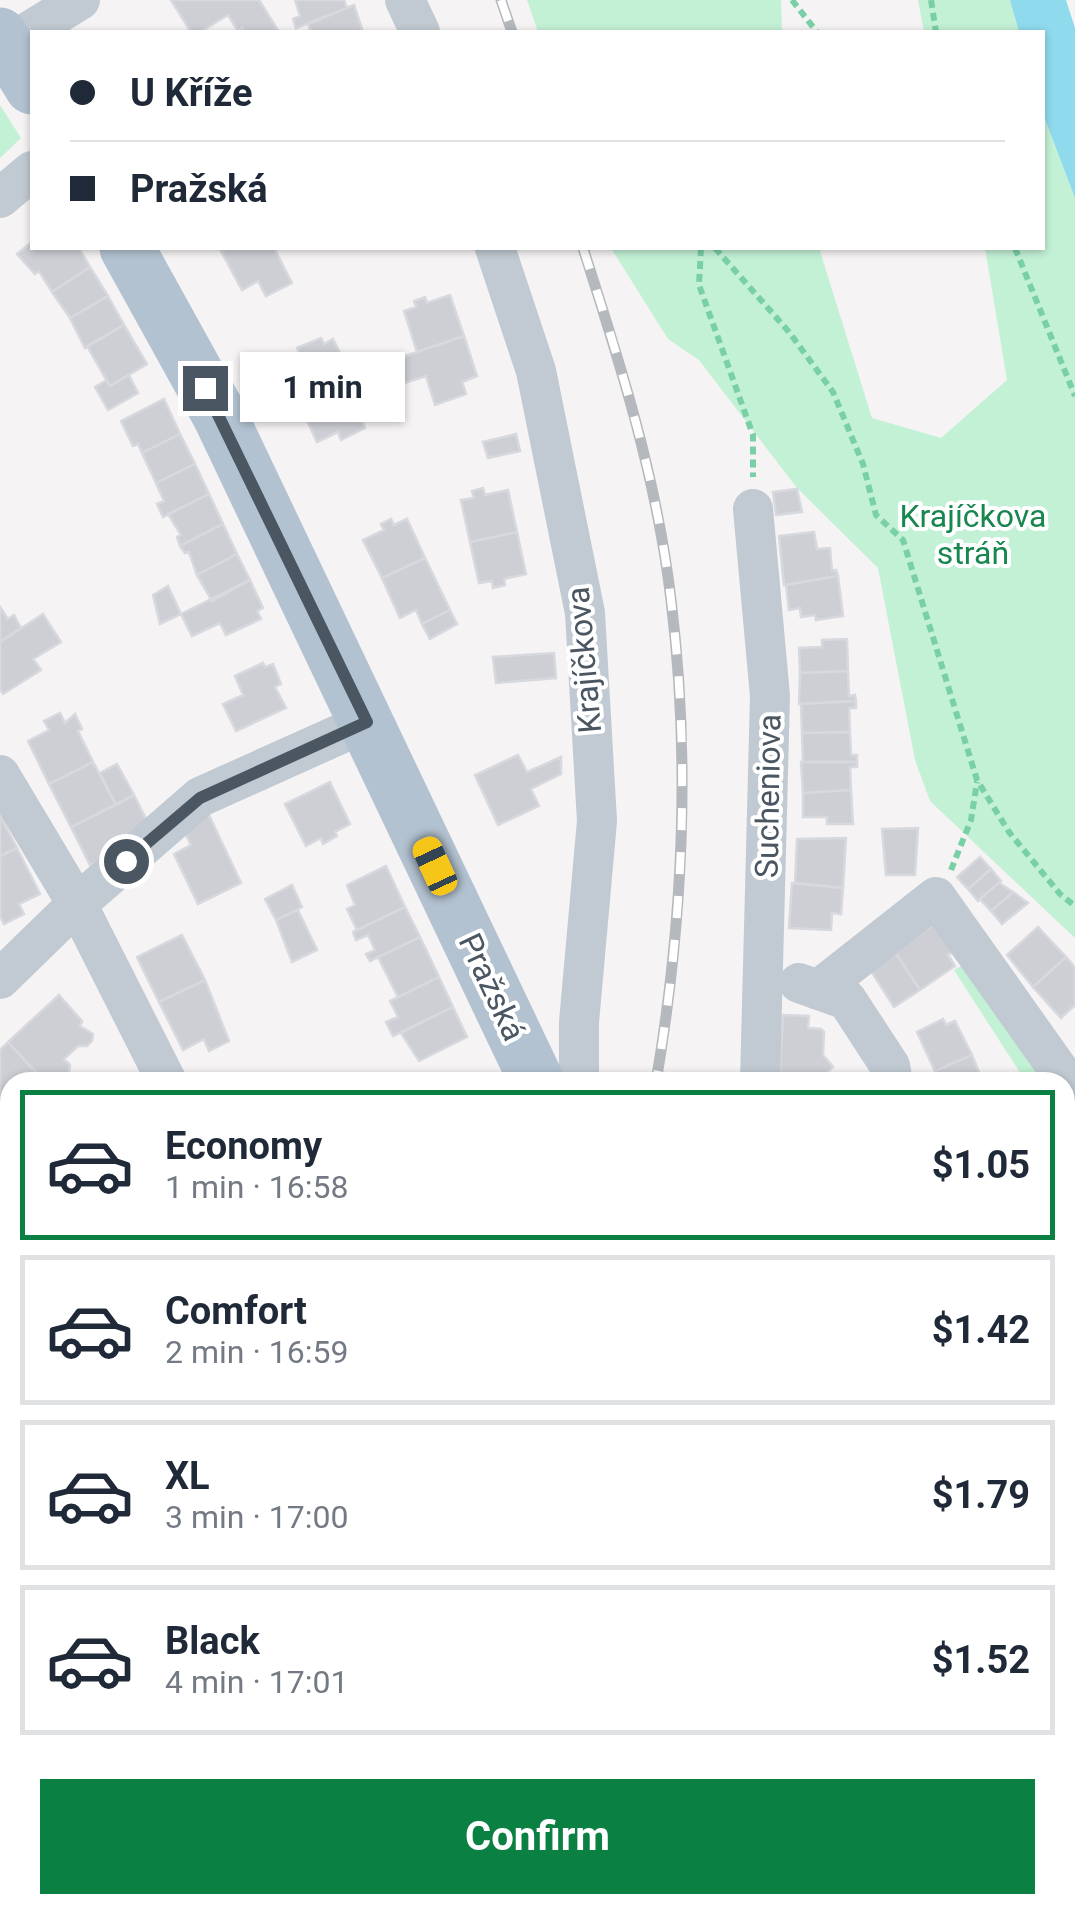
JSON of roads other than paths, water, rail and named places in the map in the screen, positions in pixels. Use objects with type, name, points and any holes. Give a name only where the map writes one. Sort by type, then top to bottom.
[{"type":"main road","name":"Pražská","points":[[129,250],[220,416],[532,1072]]},
{"type":"street","points":[[43,30],[80,0]]},
{"type":"street","points":[[406,0],[419,30]]},
{"type":"street","points":[[0,198],[30,172]]},
{"type":"street","name":"Krajíčkova","points":[[496,250],[536,371],[584,613],[597,821],[579,1022],[579,1072]]},
{"type":"street","name":"Sucheniova","points":[[753,509],[770,696],[761,1072]]},
{"type":"street","points":[[0,979],[77,904],[200,798],[367,722]]},
{"type":"street","points":[[0,775],[77,904],[162,1072]]},
{"type":"street","points":[[818,990],[936,898],[1059,1072]]},
{"type":"street","points":[[766,972],[847,1000],[891,1072]]},
{"type":"water","points":[[1010,0],[1066,0],[1075,28],[1075,198],[1045,119],[1045,30],[1018,30]]},
{"type":"railway","points":[[501,0],[511,30]]},
{"type":"railway","points":[[584,250],[623,378],[657,510],[677,661],[681,842],[673,962],[658,1072]]},
{"type":"park label","name":"Krajíčkova stráň","points":[[973,534]]}]
